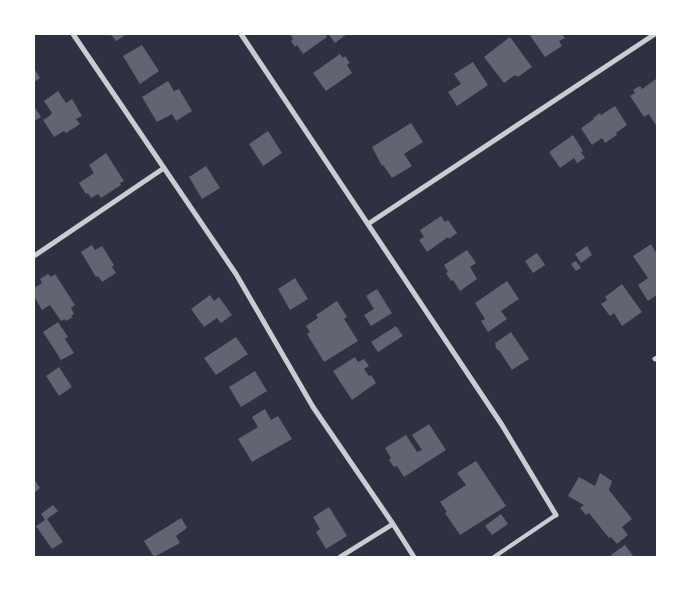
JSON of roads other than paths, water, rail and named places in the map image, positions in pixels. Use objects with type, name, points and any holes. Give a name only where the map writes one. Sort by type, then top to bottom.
[{"type":"street","points":[[74,34],[236,274],[313,407],[414,557]]},
{"type":"street","points":[[241,34],[502,425],[556,515]]},
{"type":"street","points":[[368,224],[655,34]]},
{"type":"street","points":[[34,256],[164,168]]},
{"type":"street","points":[[340,557],[393,524]]},
{"type":"lane","points":[[494,557],[556,515]]}]
